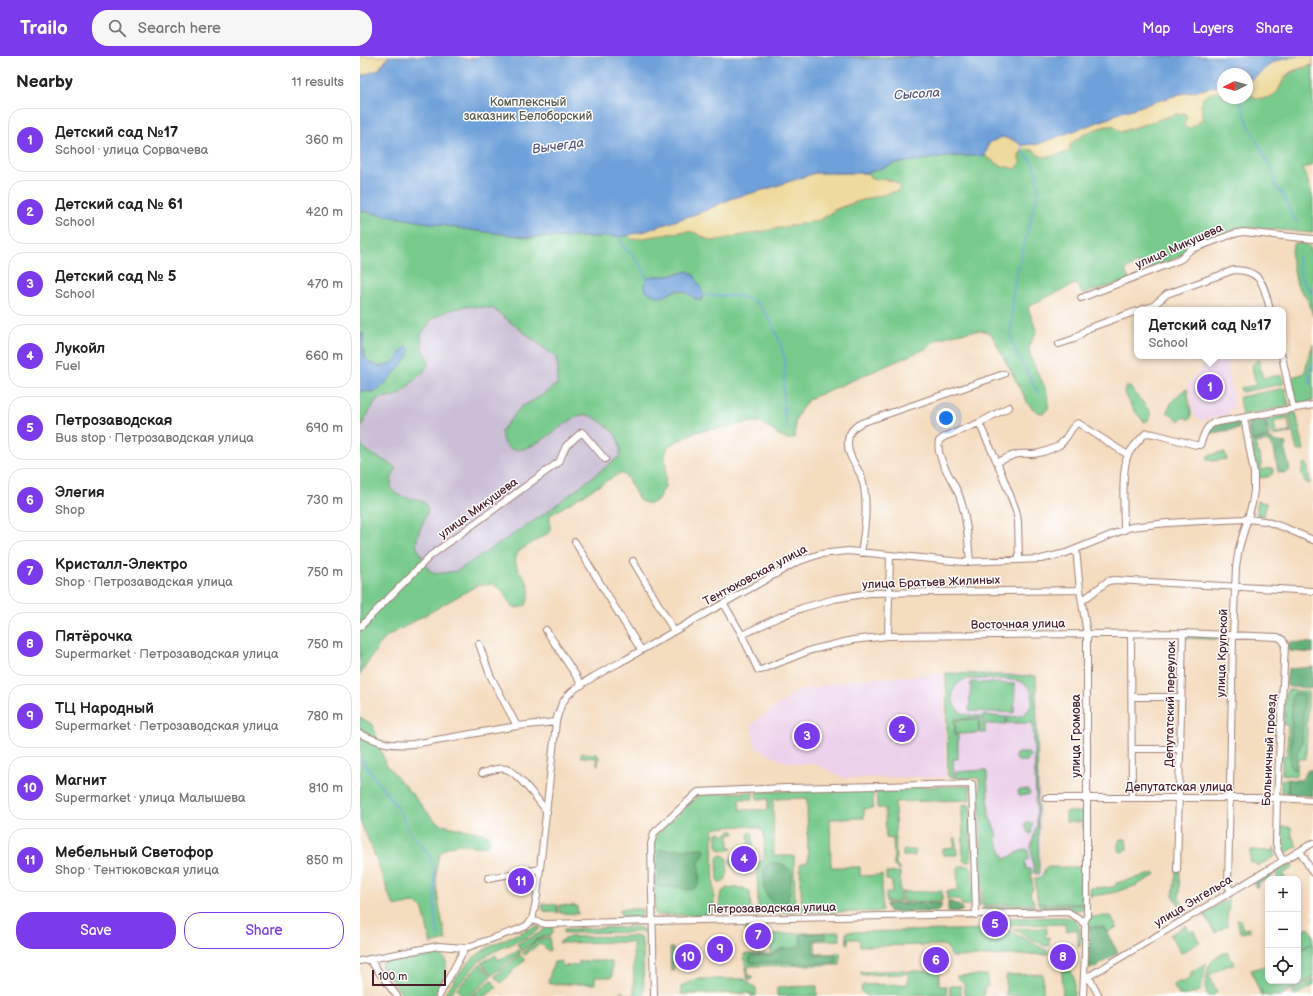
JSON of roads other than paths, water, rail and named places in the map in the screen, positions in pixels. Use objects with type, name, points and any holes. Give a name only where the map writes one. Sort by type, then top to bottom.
[{"type":"street","name":"улица Микушева","points":[[1081,298],[1182,259],[1190,250],[1232,234],[1249,232],[1313,239]]},
{"type":"street","points":[[1150,307],[1167,294],[1234,270],[1239,270],[1260,279],[1269,307]]},
{"type":"street","points":[[1059,344],[1079,336],[1089,328],[1134,312]]},
{"type":"street","points":[[1283,359],[1293,408]]},
{"type":"street","points":[[861,552],[866,520],[863,485],[847,445],[850,432],[853,428],[861,423],[1004,374]]},
{"type":"street","points":[[1124,530],[1124,474],[1128,455],[1146,433],[1196,445],[1200,444],[1204,432],[1208,426],[1213,423],[1313,405]]},
{"type":"street","points":[[970,562],[967,530],[960,497],[940,456],[938,447],[939,441],[944,437],[1009,407]]},
{"type":"street","name":"улица Крупской","points":[[1231,891],[1228,886],[1233,636],[1236,567],[1239,548],[1254,490],[1254,473],[1244,418]]},
{"type":"street","points":[[979,422],[1016,510],[1018,521],[1019,560]]},
{"type":"street","points":[[997,462],[1013,455],[1036,454],[1057,446],[1063,442],[1076,423],[1128,455]]},
{"type":"street","name":"улица Микушева","points":[[360,627],[430,556],[559,462],[566,446],[582,432],[605,459]]},
{"type":"street","name":"Тентюковская улица","points":[[532,920],[537,896],[556,722],[558,712],[564,700],[582,685],[641,650],[797,562],[812,556],[832,552],[848,551],[890,556],[970,562],[1019,560],[1050,557],[1076,549],[1124,530],[1142,526],[1167,523],[1247,519],[1272,523],[1313,540]]},
{"type":"street","points":[[575,542],[641,650]]},
{"type":"street","name":"улица Громова","points":[[1076,549],[1080,590],[1087,634],[1087,916],[1084,923]]},
{"type":"street","points":[[888,636],[890,556]]},
{"type":"street","points":[[634,561],[674,631]]},
{"type":"street","points":[[1082,601],[1108,581],[1115,580],[1313,591]]},
{"type":"street","name":"улица Братьев Жилиных","points":[[742,635],[802,608],[828,600],[869,593],[1080,590]]},
{"type":"street","points":[[724,604],[742,635]]},
{"type":"street","points":[[546,630],[582,685]]},
{"type":"street","points":[[1131,634],[1132,798]]},
{"type":"street","name":"Восточная улица","points":[[742,635],[758,670],[764,670],[811,650],[853,640],[888,636],[1183,634],[1278,637],[1283,640]]},
{"type":"street","name":"Депутатский переулок","points":[[1177,870],[1183,634]]},
{"type":"street","name":"Больничный проезд","points":[[1283,640],[1285,645],[1276,844],[1283,861]]},
{"type":"street","points":[[479,644],[490,675],[516,726]]},
{"type":"street","points":[[1132,697],[1181,697]]},
{"type":"street","points":[[360,734],[385,744],[400,745],[516,726],[556,722]]},
{"type":"street","points":[[1132,749],[1180,749]]},
{"type":"street","points":[[482,773],[500,769],[510,771],[528,789],[546,812]]},
{"type":"street","points":[[654,996],[651,844],[654,833],[698,792],[786,788],[972,784],[976,915]]},
{"type":"street","name":"Депутатская улица","points":[[1046,798],[1277,798],[1313,800]]},
{"type":"street","name":"улица Энгельса","points":[[1084,977],[1091,975],[1313,843]]},
{"type":"street","points":[[1300,851],[1313,873]]},
{"type":"street","points":[[488,878],[540,869]]},
{"type":"street","name":"Петрозаводская улица","points":[[532,920],[545,924],[1068,912],[1076,916],[1084,923]]},
{"type":"street","points":[[360,961],[438,946],[465,948],[517,930],[526,926],[532,920]]},
{"type":"street","points":[[1083,996],[1085,949],[1084,923]]},
{"type":"street","points":[[439,996],[465,948]]},
{"type":"street","points":[[369,959],[397,996]]},
{"type":"street","points":[[1084,977],[1090,981],[1099,996]]},
{"type":"water","points":[[389,56],[456,56],[468,59],[481,56],[844,56],[870,59],[933,56],[1298,56],[1276,62],[1253,78],[1253,68],[1217,68],[1217,86],[1180,94],[1119,113],[1038,144],[1022,145],[1013,140],[1002,137],[989,143],[985,156],[954,156],[896,163],[867,173],[815,173],[767,189],[733,198],[701,212],[642,232],[625,236],[591,237],[527,237],[470,230],[360,211],[360,76],[378,70]]},
{"type":"water","points":[[688,271],[695,276],[704,295],[701,301],[685,292],[678,290],[661,297],[655,296],[646,291],[644,285],[647,278],[654,276],[669,276]]},
{"type":"water","points":[[360,333],[363,333],[363,349],[366,358],[372,364],[378,366],[386,366],[393,362],[407,346],[410,349],[409,356],[382,387],[372,392],[360,391]]},
{"type":"waterway","points":[[1241,104],[1249,126],[1275,177],[1274,185],[1284,195],[1290,212],[1297,223]]},
{"type":"waterway","points":[[1022,144],[1022,151],[1031,160],[1036,170],[1038,192],[1014,284],[1011,338],[1015,350],[1038,393]]},
{"type":"waterway","points":[[620,236],[623,247],[637,260],[647,278]]},
{"type":"waterway","points":[[1298,256],[1303,281],[1313,293]]},
{"type":"waterway","points":[[703,295],[742,297],[756,303],[765,311],[783,350],[785,363],[783,405],[789,430]]},
{"type":"waterway","points":[[1310,384],[1309,373],[1313,364]]},
{"type":"waterway","points":[[360,758],[401,813],[407,828],[428,853],[434,870],[435,921],[439,937]]},
{"type":"place","name":"Детский сад №17","points":[[1210,387]]},
{"type":"place","name":"Детский сад № 61","points":[[902,729]]},
{"type":"place","name":"Детский сад № 5","points":[[807,736]]},
{"type":"place","name":"Лукойл","points":[[744,859]]},
{"type":"place","name":"Мебельный Светофор","points":[[521,881]]},
{"type":"place","name":"Петрозаводская","points":[[995,924]]},
{"type":"place","name":"Кристалл-Электро","points":[[758,936]]},
{"type":"place","name":"ТЦ Народный","points":[[720,949]]},
{"type":"place","name":"Магнит","points":[[688,957]]},
{"type":"place","name":"Пятёрочка","points":[[1063,957]]},
{"type":"place","name":"Элегия","points":[[936,960]]},
{"type":"water label","name":"Сысола","points":[[917,93]]},
{"type":"water label","name":"Вычегда","points":[[558,145]]},
{"type":"park label","name":"Комплексный заказник Белоборский","points":[[528,109]]}]
